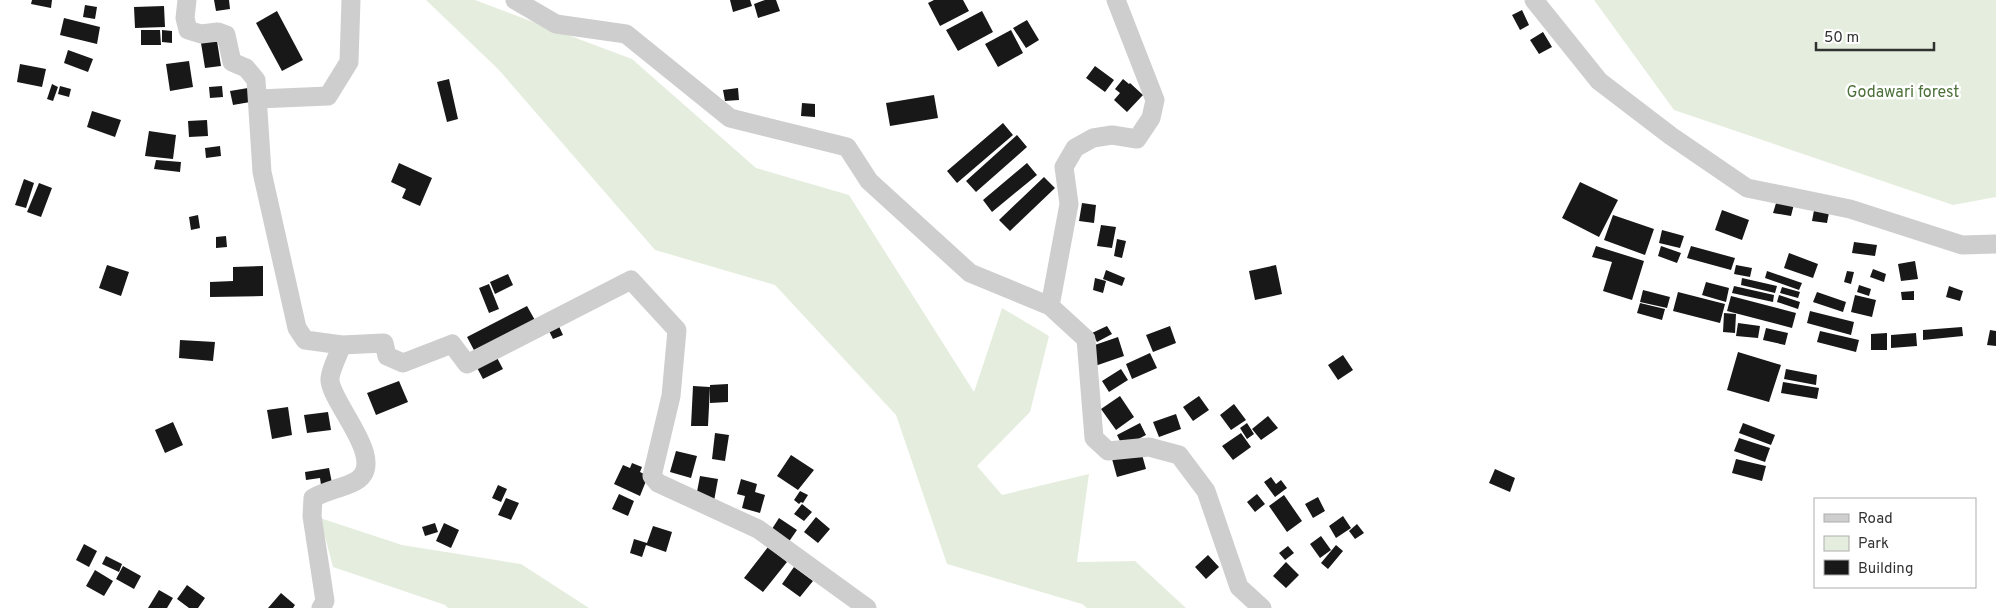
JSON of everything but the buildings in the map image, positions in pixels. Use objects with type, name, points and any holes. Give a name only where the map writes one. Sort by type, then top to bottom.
[{"type":"street","points":[[187,0],[185,18],[188,30],[201,34],[218,32],[226,35],[232,62],[246,68],[256,80],[262,172],[297,328],[306,340],[342,345],[384,343],[387,356],[403,364],[452,344],[467,364],[630,280],[677,330],[670,396],[652,476],[658,483],[758,529],[867,608]]},
{"type":"street","points":[[258,99],[328,96],[349,62],[351,0]]},
{"type":"street","points":[[515,0],[556,24],[626,34],[730,118],[847,147],[869,181],[970,273],[1050,306],[1086,339],[1094,438],[1108,451],[1149,447],[1179,455],[1206,491],[1239,586],[1262,608]]},
{"type":"street","points":[[1050,306],[1069,204],[1064,167],[1075,148],[1093,138],[1112,135],[1137,139],[1151,118],[1155,100],[1116,0]]},
{"type":"street","points":[[1534,0],[1599,81],[1671,136],[1747,188],[1850,209],[1962,245],[1996,244]]},
{"type":"street","points":[[321,608],[325,601],[312,516],[313,498],[325,491],[357,480],[365,469],[364,447],[335,396],[330,380],[342,345]]},
{"type":"green space","points":[[426,0],[475,0],[632,59],[756,168],[849,195],[974,392],[1002,308],[1049,336],[1030,412],[977,466],[1002,495],[1089,474],[1077,562],[1135,561],[1186,608],[1087,608],[1082,604],[947,564],[896,415],[775,285],[655,250],[498,69]]},
{"type":"green space","name":"Godawari forest","points":[[1594,0],[1996,0],[1996,197],[1953,205],[1674,110]]},
{"type":"green space","points":[[320,518],[402,545],[521,564],[589,608],[448,608],[445,605],[333,567]]}]
